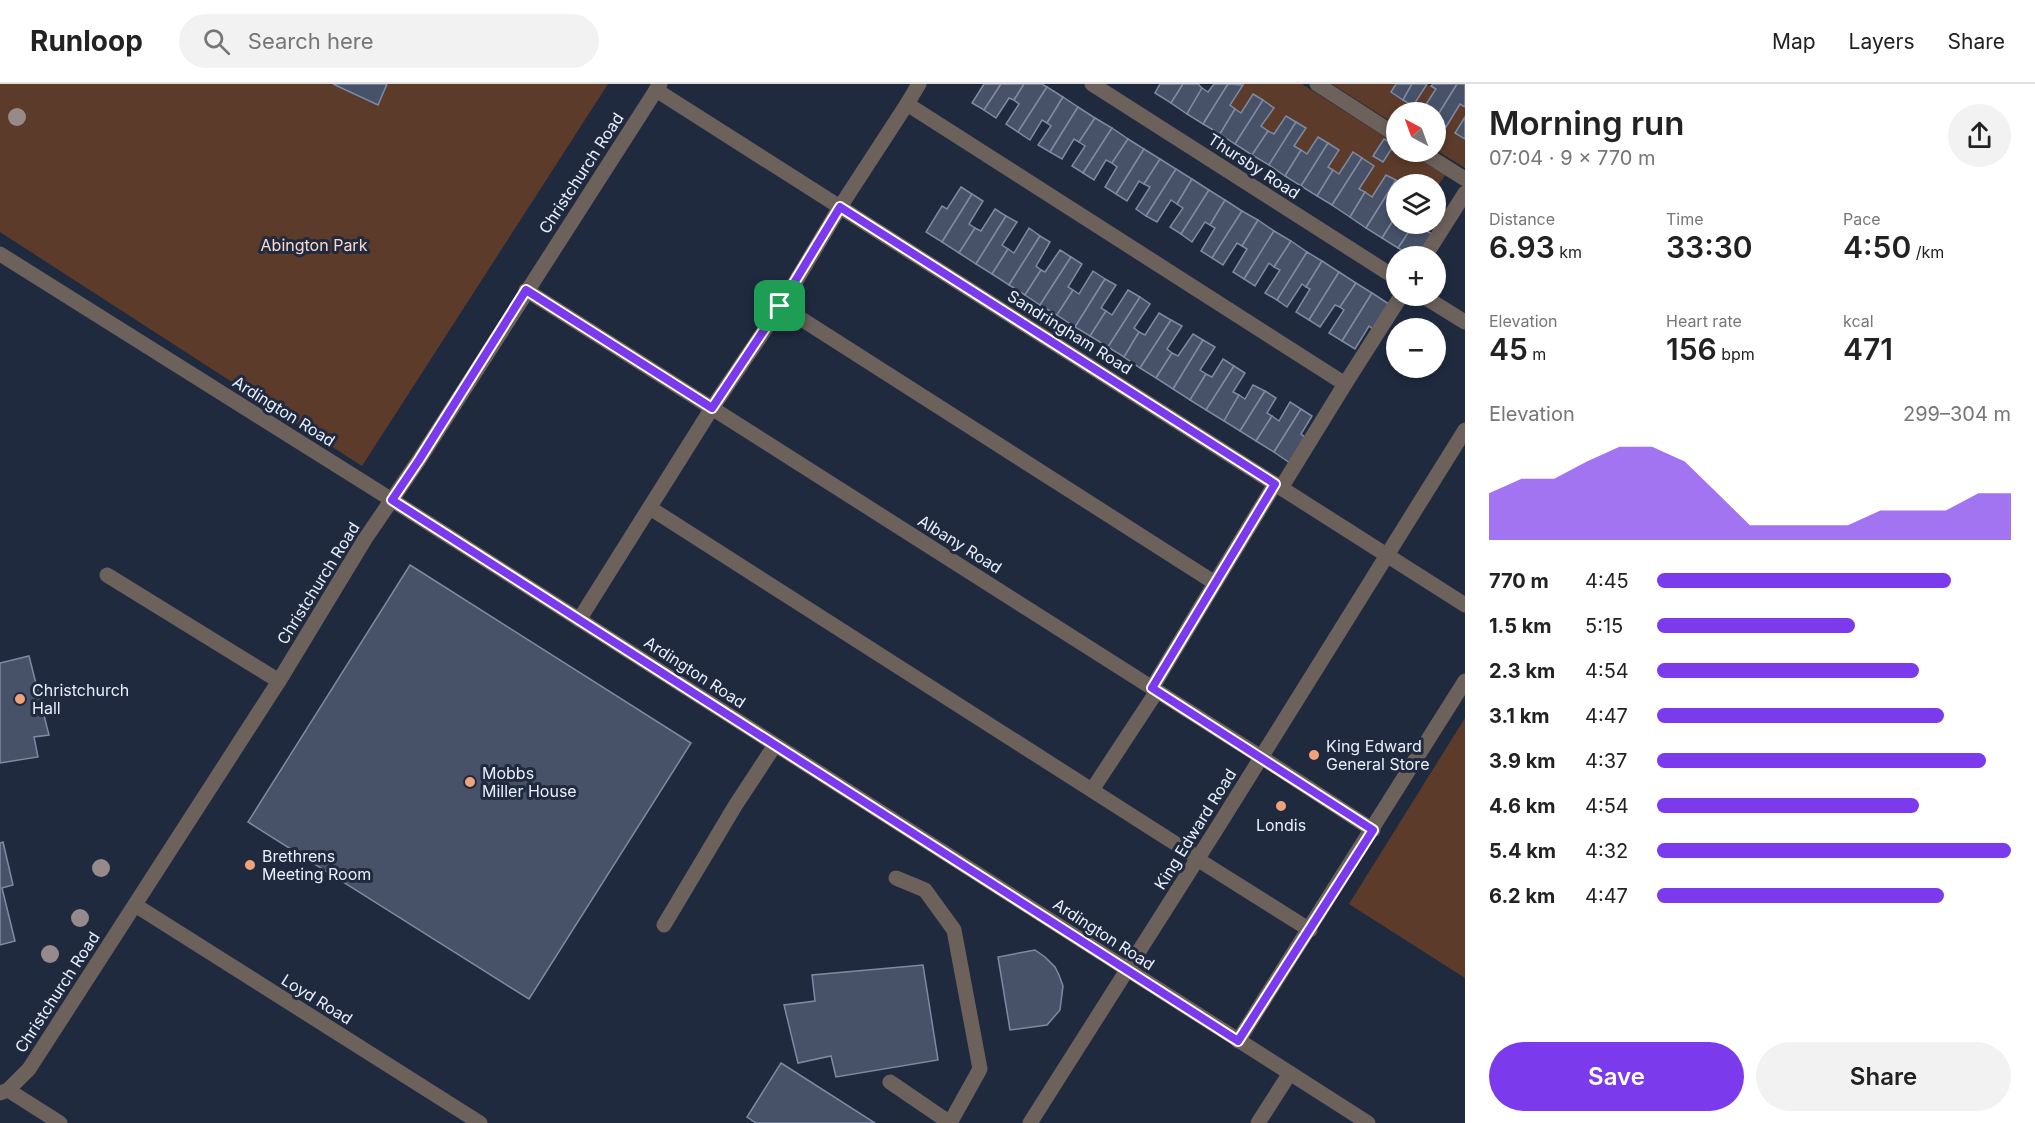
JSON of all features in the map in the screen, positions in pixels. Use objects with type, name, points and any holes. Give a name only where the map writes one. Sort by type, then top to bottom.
[{"type":"street","points":[[579,620],[919,84]]},
{"type":"street","name":"Thursby Road","points":[[1092,84],[1386,272]]},
{"type":"street","points":[[1317,84],[1386,129]]},
{"type":"street","name":"Sandringham Road","points":[[658,87],[840,207],[1465,605]]},
{"type":"street","name":"Christchurch Road","points":[[4,1092],[29,1069],[279,681],[359,549],[419,460],[658,87]]},
{"type":"street","points":[[907,105],[1345,384]]},
{"type":"street","points":[[1438,162],[1465,179]]},
{"type":"street","points":[[1431,246],[1465,193]]},
{"type":"street","name":"Ardington Road","points":[[0,254],[392,500],[1368,1123]]},
{"type":"street","name":"Albany Road","points":[[526,290],[1373,830]]},
{"type":"street","points":[[780,306],[1215,584]]},
{"type":"street","points":[[1092,790],[1155,689],[1215,584],[1395,306]]},
{"type":"street","points":[[1439,306],[1465,322]]},
{"type":"street","name":"King Edward Road","points":[[1030,1123],[1465,430]]},
{"type":"street","points":[[650,508],[1310,930]]},
{"type":"street","points":[[107,575],[279,681]]},
{"type":"street","points":[[1238,1041],[1465,681]]},
{"type":"street","points":[[664,925],[735,806],[775,745]]},
{"type":"street","points":[[890,1082],[950,1123],[980,1070],[954,930],[925,890],[896,878]]},
{"type":"street","name":"Loyd Road","points":[[135,905],[480,1123]]},
{"type":"street","points":[[1258,1123],[1290,1073]]},
{"type":"street","points":[[4,1092],[60,1123]]},
{"type":"green space","name":"Abington Park","points":[[0,84],[608,84],[362,466],[0,232]]},
{"type":"green space","points":[[1241,84],[1302,84],[1386,138],[1386,162],[1424,162],[1443,174],[1386,174],[1372,197],[1359,189],[1374,166],[1352,152],[1339,174],[1294,146],[1306,128],[1286,116],[1274,134],[1261,126],[1274,108],[1241,113],[1230,105],[1243,85]]},
{"type":"green space","points":[[1332,84],[1396,84],[1391,93],[1406,102],[1386,102],[1386,119]]},
{"type":"green space","points":[[1427,84],[1436,89],[1429,102],[1416,102]]},
{"type":"green space","points":[[1460,104],[1465,107],[1465,117],[1455,133],[1465,139],[1465,168],[1446,156],[1446,127]]},
{"type":"green space","points":[[1465,718],[1465,978],[1349,904]]},
{"type":"building","points":[[333,84],[387,84],[378,105]]},
{"type":"building","points":[[984,84],[1001,84],[984,110],[972,103]]},
{"type":"building","points":[[1001,84],[1024,84],[1014,100],[1009,98],[996,118],[984,110]]},
{"type":"building","points":[[1024,84],[1042,84],[1047,87],[1018,132],[1006,124],[1019,104],[1014,100]]},
{"type":"building","points":[[1160,84],[1183,84],[1171,103],[1155,93]]},
{"type":"building","points":[[1183,84],[1198,84],[1202,88],[1187,114],[1171,103]]},
{"type":"building","points":[[1214,84],[1228,84],[1203,124],[1187,114],[1202,88],[1208,92]]},
{"type":"building","points":[[1228,84],[1243,85],[1230,105],[1235,109],[1220,134],[1203,124]]},
{"type":"building","points":[[1396,84],[1412,84],[1403,100],[1391,92]]},
{"type":"building","points":[[1412,84],[1427,84],[1416,102],[1403,100]]},
{"type":"building","points":[[1433,84],[1457,84],[1446,102],[1428,102],[1436,89],[1431,86]]},
{"type":"building","points":[[1457,84],[1465,84],[1465,107],[1460,104],[1446,127],[1446,102]]},
{"type":"building","points":[[1047,87],[1063,97],[1047,123],[1042,120],[1030,140],[1018,132]]},
{"type":"building","points":[[1253,94],[1263,100],[1235,144],[1220,134],[1235,109],[1241,113]]},
{"type":"building","points":[[1063,97],[1078,107],[1050,152],[1038,145],[1051,126],[1047,123]]},
{"type":"building","points":[[1263,100],[1274,108],[1261,126],[1268,131],[1252,155],[1235,144]]},
{"type":"building","points":[[1078,107],[1095,118],[1079,142],[1074,139],[1062,159],[1050,152]]},
{"type":"building","points":[[1286,116],[1296,122],[1269,165],[1252,155],[1268,131],[1274,134]]},
{"type":"building","points":[[1465,117],[1465,139],[1455,133]]},
{"type":"building","points":[[1095,118],[1112,128],[1083,173],[1072,166],[1085,146],[1079,142]]},
{"type":"building","points":[[1296,122],[1306,128],[1294,146],[1301,150],[1285,176],[1269,165]]},
{"type":"building","points":[[1112,128],[1128,139],[1112,163],[1106,160],[1094,180],[1083,173]]},
{"type":"building","points":[[1318,137],[1328,143],[1301,186],[1285,176],[1301,150],[1307,154]]},
{"type":"building","points":[[1128,139],[1144,149],[1116,194],[1105,187],[1117,167],[1112,163]]},
{"type":"building","points":[[1384,139],[1386,140],[1386,157],[1383,162],[1373,156]]},
{"type":"building","points":[[1328,143],[1339,150],[1328,167],[1333,170],[1317,196],[1301,186]]},
{"type":"building","points":[[1144,149],[1160,159],[1144,184],[1139,181],[1127,201],[1116,194]]},
{"type":"building","points":[[1353,152],[1362,158],[1332,205],[1317,196],[1333,170],[1339,174]]},
{"type":"building","points":[[1362,158],[1374,166],[1359,189],[1365,192],[1350,217],[1332,205]]},
{"type":"building","points":[[1160,159],[1176,169],[1146,216],[1136,209],[1150,187],[1144,184]]},
{"type":"building","points":[[1176,169],[1192,179],[1177,204],[1171,200],[1157,222],[1146,216]]},
{"type":"building","points":[[1386,175],[1386,196],[1366,228],[1350,217],[1365,192],[1372,197]]},
{"type":"building","points":[[1192,179],[1209,190],[1181,234],[1170,227],[1183,208],[1177,204]]},
{"type":"building","points":[[961,187],[972,194],[942,242],[926,232],[942,206],[947,209]]},
{"type":"building","points":[[1209,190],[1225,200],[1210,225],[1205,222],[1192,242],[1181,234]]},
{"type":"building","points":[[972,194],[983,201],[969,224],[975,228],[959,253],[942,242]]},
{"type":"building","points":[[1386,196],[1386,232],[1382,238],[1366,228]]},
{"type":"building","points":[[1225,200],[1242,211],[1212,258],[1201,251],[1215,228],[1210,225]]},
{"type":"building","points":[[995,209],[1006,216],[976,264],[959,253],[975,228],[981,231]]},
{"type":"building","points":[[1242,211],[1258,220],[1242,246],[1237,243],[1223,265],[1212,258]]},
{"type":"building","points":[[1006,216],[1017,222],[1002,245],[1008,249],[992,274],[976,264]]},
{"type":"building","points":[[1258,220],[1274,231],[1244,279],[1233,272],[1247,249],[1242,246]]},
{"type":"building","points":[[1029,228],[1040,236],[1009,285],[992,274],[1008,249],[1014,253]]},
{"type":"building","points":[[1274,231],[1291,241],[1274,267],[1269,263],[1255,286],[1244,279]]},
{"type":"building","points":[[1386,232],[1386,234],[1407,234],[1399,246],[1395,246],[1382,238]]},
{"type":"building","points":[[1407,234],[1432,234],[1424,246],[1399,246]]},
{"type":"building","points":[[1040,236],[1050,242],[1036,266],[1041,270],[1025,295],[1009,285]]},
{"type":"building","points":[[1291,241],[1307,252],[1277,300],[1265,293],[1280,270],[1274,267]]},
{"type":"building","points":[[1060,250],[1071,257],[1040,305],[1025,295],[1041,270],[1045,272]]},
{"type":"building","points":[[1307,252],[1322,261],[1306,287],[1302,284],[1287,307],[1277,300]]},
{"type":"building","points":[[1071,257],[1082,264],[1068,287],[1073,290],[1057,315],[1040,305]]},
{"type":"building","points":[[1322,261],[1339,272],[1309,320],[1296,312],[1310,289],[1306,287]]},
{"type":"building","points":[[1093,271],[1105,279],[1075,327],[1057,315],[1073,290],[1079,294]]},
{"type":"building","points":[[1339,272],[1356,283],[1340,307],[1335,305],[1320,327],[1309,320]]},
{"type":"building","points":[[1105,279],[1116,285],[1101,308],[1106,311],[1090,336],[1075,327]]},
{"type":"building","points":[[1356,283],[1372,293],[1342,341],[1329,333],[1344,310],[1340,307]]},
{"type":"building","points":[[1128,290],[1140,297],[1108,347],[1090,336],[1106,311],[1112,315]]},
{"type":"building","points":[[1372,293],[1386,302],[1388,306],[1373,329],[1369,326],[1355,349],[1342,341]]},
{"type":"building","points":[[1140,297],[1150,304],[1134,328],[1139,332],[1124,357],[1108,347]]},
{"type":"building","points":[[1159,313],[1171,320],[1140,368],[1124,357],[1139,332],[1145,335]]},
{"type":"building","points":[[1171,320],[1182,326],[1167,349],[1172,353],[1156,378],[1140,368]]},
{"type":"building","points":[[1193,334],[1203,340],[1173,389],[1156,378],[1172,353],[1178,356]]},
{"type":"building","points":[[1203,340],[1215,347],[1200,370],[1206,374],[1190,400],[1173,389]]},
{"type":"building","points":[[1223,359],[1234,366],[1206,410],[1190,400],[1206,374],[1212,377]]},
{"type":"building","points":[[1234,366],[1245,373],[1233,392],[1239,395],[1224,421],[1206,410]]},
{"type":"building","points":[[1253,385],[1265,391],[1240,431],[1224,421],[1239,395],[1245,399]]},
{"type":"building","points":[[1265,391],[1276,398],[1267,413],[1272,416],[1256,441],[1240,431]]},
{"type":"building","points":[[1290,402],[1301,409],[1274,452],[1256,441],[1272,416],[1279,421]]},
{"type":"building","points":[[1301,409],[1312,416],[1301,434],[1306,438],[1290,463],[1274,452]]},
{"type":"building","name":"Mobbs Miller House","points":[[410,565],[691,743],[529,999],[248,822]]},
{"type":"building","name":"Christchurch Hall","points":[[29,656],[49,735],[34,737],[38,757],[0,763],[0,663]]},
{"type":"building","points":[[3,842],[13,885],[2,888],[15,941],[0,945],[0,843]]},
{"type":"building","points":[[1035,950],[1055,967],[1059,975],[1063,986],[1060,1010],[1047,1025],[1010,1030],[998,957]]},
{"type":"building","points":[[923,965],[938,1060],[836,1077],[831,1056],[798,1063],[784,1005],[815,1001],[812,975]]},
{"type":"building","points":[[781,1063],[875,1123],[756,1123],[747,1117]]},
{"type":"place","name":"Christchurch Hall","points":[[20,699]]},
{"type":"place","name":"King Edward General Store","points":[[1314,755]]},
{"type":"place","name":"Mobbs Miller House","points":[[470,782]]},
{"type":"place","name":"Londis","points":[[1281,806]]},
{"type":"place","name":"Brethrens Meeting Room","points":[[250,865]]},
{"type":"route","points":[[840,207],[1275,484],[1152,688],[1373,830],[1238,1041],[392,500],[526,290],[712,408],[780,306],[840,207]]}]
